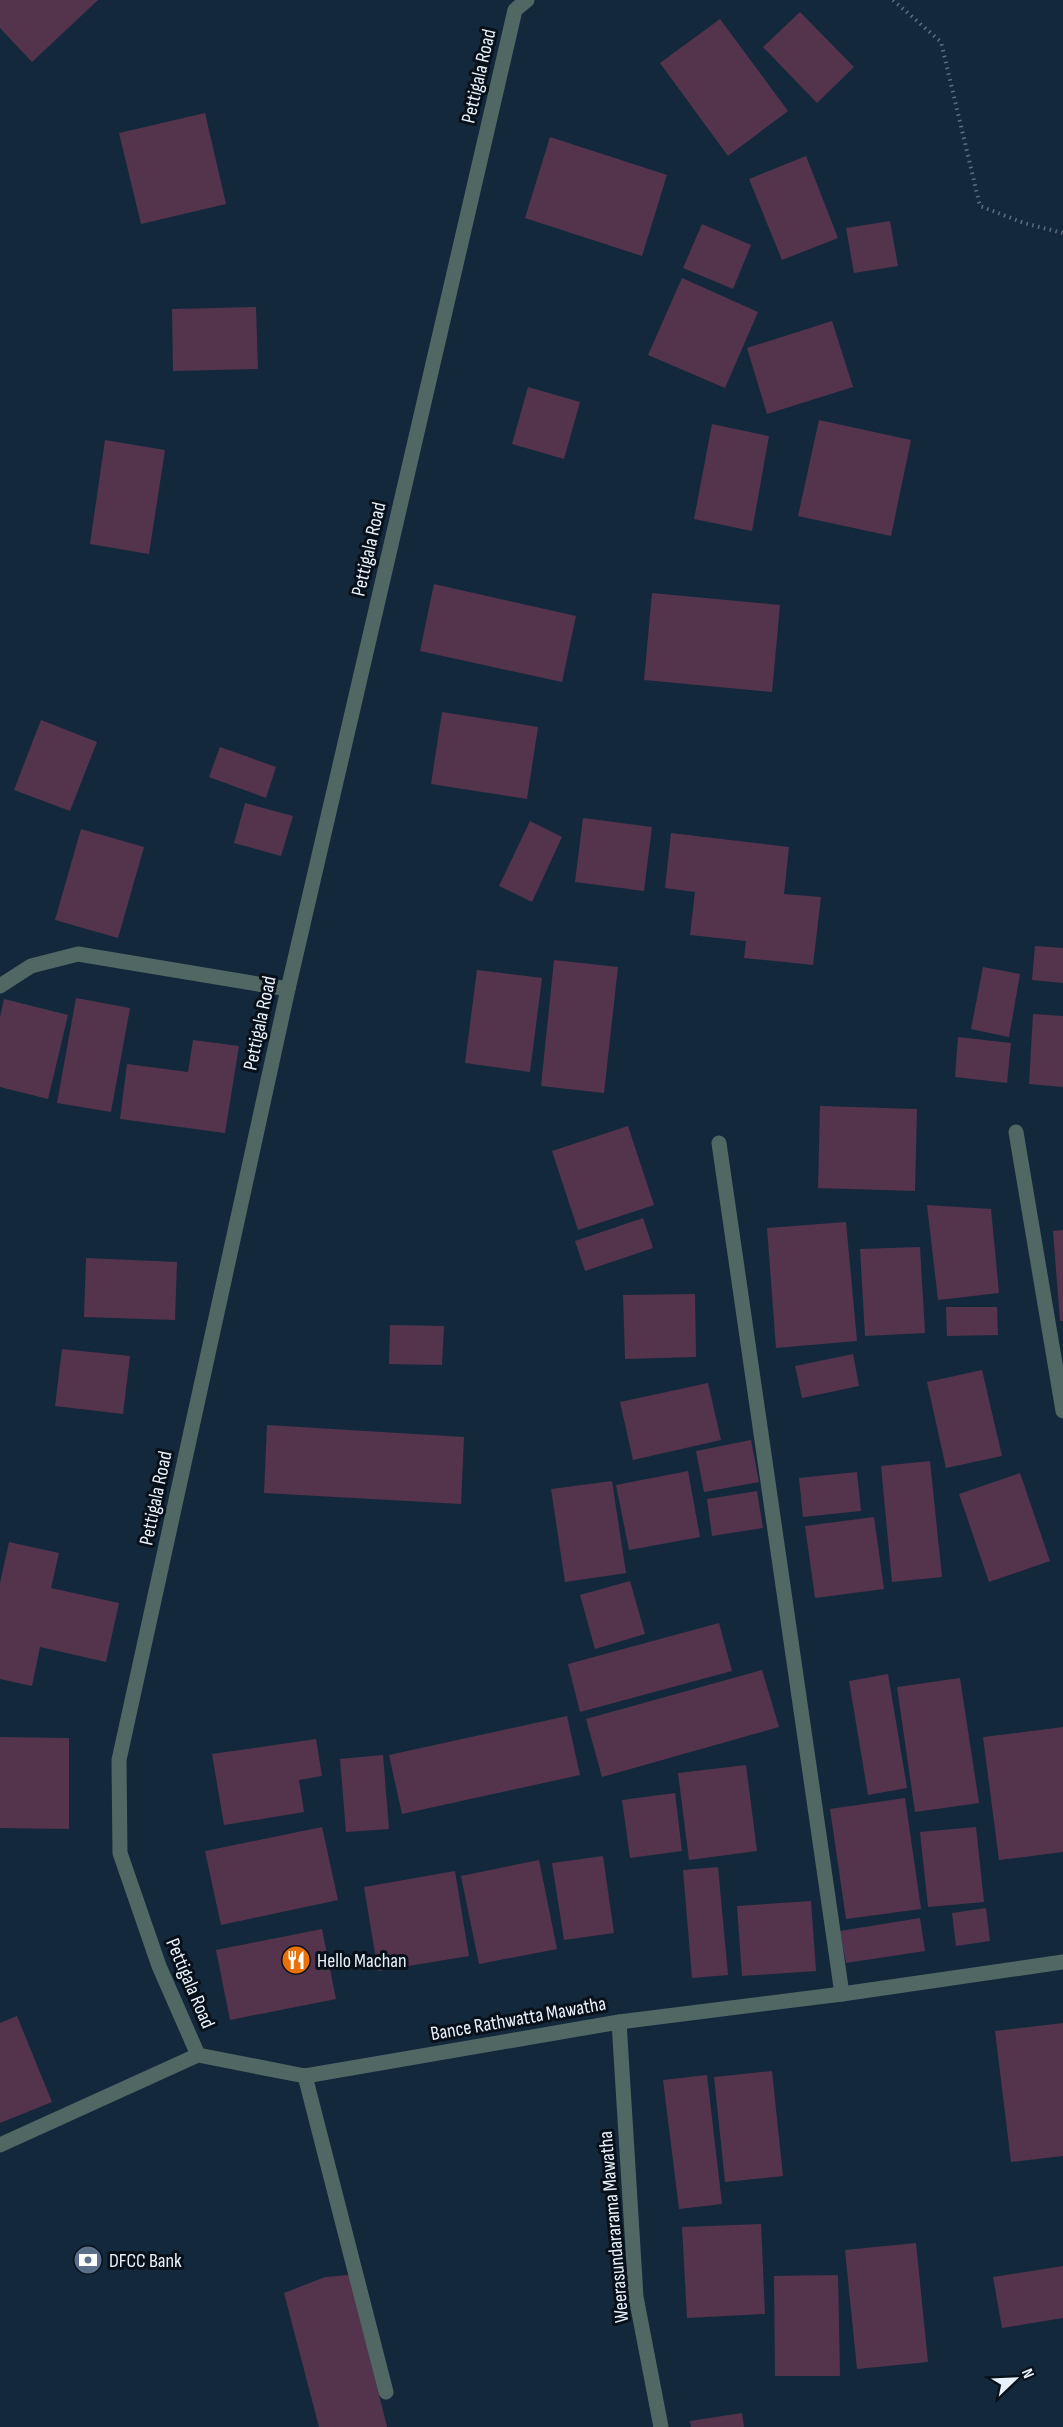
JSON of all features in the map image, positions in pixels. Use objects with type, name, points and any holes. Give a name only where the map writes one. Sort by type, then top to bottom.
[{"type":"street","name":"Pettigala Road","points":[[198,2055],[159,1966],[120,1853],[119,1760],[288,989],[515,10],[527,0]]},
{"type":"street","points":[[0,986],[31,966],[78,954],[288,989]]},
{"type":"street","points":[[1016,1132],[1063,1411]]},
{"type":"street","points":[[719,1143],[842,1994]]},
{"type":"street","name":"Bance Rathwatta Mawatha","points":[[198,2055],[305,2076],[619,2022],[842,1994],[1063,1962]]},
{"type":"street","name":"Weerasundararama Mawatha","points":[[619,2022],[636,2297],[661,2427]]},
{"type":"street","points":[[0,2145],[198,2055]]},
{"type":"street","points":[[305,2076],[386,2392]]},
{"type":"path","points":[[893,0],[941,42],[980,207],[1024,223],[1063,233]]},
{"type":"building","points":[[0,0],[98,0],[32,62],[0,28]]},
{"type":"building","points":[[800,12],[854,67],[817,103],[763,47]]},
{"type":"building","points":[[720,19],[788,111],[728,156],[660,63]]},
{"type":"building","points":[[205,113],[226,204],[141,224],[119,133]]},
{"type":"building","points":[[550,137],[667,175],[642,256],[525,218]]},
{"type":"building","points":[[806,156],[838,238],[782,260],[749,179]]},
{"type":"building","points":[[890,221],[898,266],[854,273],[846,228]]},
{"type":"building","points":[[702,224],[751,245],[733,289],[683,268]]},
{"type":"building","points":[[682,278],[758,312],[725,388],[648,355]]},
{"type":"building","points":[[256,307],[258,369],[173,371],[172,309]]},
{"type":"building","points":[[832,321],[853,387],[767,414],[747,348]]},
{"type":"building","points":[[528,387],[580,402],[564,459],[512,444]]},
{"type":"building","points":[[819,420],[911,440],[891,536],[798,516]]},
{"type":"building","points":[[712,424],[769,436],[752,531],[694,519]]},
{"type":"building","points":[[105,440],[165,450],[149,554],[90,544]]},
{"type":"building","points":[[434,584],[576,616],[562,682],[420,651]]},
{"type":"building","points":[[652,593],[780,605],[772,692],[644,680]]},
{"type":"building","points":[[442,712],[538,727],[527,799],[431,784]]},
{"type":"building","points":[[41,720],[97,742],[70,811],[14,790]]},
{"type":"building","points":[[220,747],[276,767],[266,798],[209,777]]},
{"type":"building","points":[[245,803],[293,816],[281,856],[234,843]]},
{"type":"building","points":[[583,818],[652,827],[644,891],[575,882]]},
{"type":"building","points":[[530,821],[562,837],[532,902],[499,886]]},
{"type":"building","points":[[81,829],[144,847],[118,938],[55,920]]},
{"type":"building","points":[[671,833],[789,847],[784,894],[821,897],[813,965],[744,958],[746,941],[690,935],[695,892],[665,888]]},
{"type":"building","points":[[1035,946],[1063,948],[1063,983],[1032,980]]},
{"type":"building","points":[[554,960],[618,967],[604,1093],[541,1086]]},
{"type":"building","points":[[983,967],[1020,974],[1009,1037],[971,1029]]},
{"type":"building","points":[[477,970],[542,978],[530,1072],[465,1063]]},
{"type":"building","points":[[76,998],[130,1008],[111,1112],[57,1103]]},
{"type":"building","points":[[4,999],[68,1015],[48,1099],[0,1087],[0,1017]]},
{"type":"building","points":[[1033,1014],[1063,1016],[1063,1087],[1029,1084]]},
{"type":"building","points":[[958,1037],[1011,1043],[1007,1083],[955,1077]]},
{"type":"building","points":[[193,1040],[239,1046],[225,1133],[120,1119],[127,1064],[188,1072]]},
{"type":"building","points":[[820,1106],[917,1109],[915,1191],[818,1188]]},
{"type":"building","points":[[628,1126],[654,1205],[578,1230],[552,1151]]},
{"type":"building","points":[[927,1205],[991,1209],[999,1293],[938,1300]]},
{"type":"building","points":[[643,1218],[653,1248],[585,1271],[575,1241]]},
{"type":"building","points":[[846,1222],[857,1341],[776,1348],[767,1228]]},
{"type":"building","points":[[1063,1230],[1063,1321],[1060,1321],[1053,1231]]},
{"type":"building","points":[[920,1247],[925,1333],[865,1336],[860,1249]]},
{"type":"building","points":[[86,1258],[177,1262],[175,1320],[84,1317]]},
{"type":"building","points":[[695,1294],[696,1357],[625,1359],[623,1295]]},
{"type":"building","points":[[946,1307],[997,1307],[998,1335],[947,1336]]},
{"type":"building","points":[[390,1325],[444,1326],[442,1365],[389,1364]]},
{"type":"building","points":[[62,1349],[130,1356],[123,1414],[55,1406]]},
{"type":"building","points":[[853,1354],[859,1386],[802,1398],[795,1366]]},
{"type":"building","points":[[982,1370],[1002,1456],[946,1468],[927,1382]]},
{"type":"building","points":[[708,1383],[721,1440],[633,1460],[620,1402]]},
{"type":"building","points":[[267,1425],[464,1437],[461,1504],[264,1493]]},
{"type":"building","points":[[751,1440],[759,1482],[704,1492],[696,1451]]},
{"type":"building","points":[[930,1461],[942,1577],[892,1582],[881,1466]]},
{"type":"building","points":[[688,1471],[700,1537],[629,1550],[616,1485]]},
{"type":"building","points":[[857,1472],[861,1511],[803,1517],[799,1478]]},
{"type":"building","points":[[1020,1473],[1050,1561],[989,1582],[959,1494]]},
{"type":"building","points":[[612,1481],[626,1573],[565,1582],[551,1489]]},
{"type":"building","points":[[757,1491],[763,1528],[712,1536],[707,1499]]},
{"type":"building","points":[[874,1517],[884,1589],[815,1598],[805,1526]]},
{"type":"building","points":[[9,1542],[59,1553],[51,1588],[119,1603],[106,1662],[40,1647],[32,1686],[0,1679],[0,1583]]},
{"type":"building","points":[[630,1581],[645,1634],[595,1649],[580,1595]]},
{"type":"building","points":[[719,1623],[732,1671],[580,1712],[568,1664]]},
{"type":"building","points":[[762,1670],[779,1727],[602,1777],[586,1719]]},
{"type":"building","points":[[888,1674],[907,1788],[868,1795],[849,1681]]},
{"type":"building","points":[[960,1678],[979,1803],[915,1812],[897,1687]]},
{"type":"building","points":[[567,1716],[580,1775],[402,1814],[389,1755]]},
{"type":"building","points":[[1063,1727],[1063,1852],[999,1860],[983,1737]]},
{"type":"building","points":[[0,1737],[69,1738],[69,1829],[0,1828]]},
{"type":"building","points":[[316,1739],[322,1776],[299,1780],[304,1812],[224,1825],[212,1754]]},
{"type":"building","points":[[383,1755],[389,1829],[346,1832],[340,1759]]},
{"type":"building","points":[[746,1765],[757,1851],[689,1860],[678,1773]]},
{"type":"building","points":[[675,1793],[682,1851],[630,1858],[622,1800]]},
{"type":"building","points":[[905,1798],[921,1909],[846,1919],[830,1809]]},
{"type":"building","points":[[322,1827],[338,1900],[221,1925],[205,1851]]},
{"type":"building","points":[[976,1827],[984,1902],[928,1907],[920,1832]]},
{"type":"building","points":[[603,1856],[614,1933],[564,1940],[552,1863]]},
{"type":"building","points":[[539,1860],[557,1949],[479,1964],[461,1876]]},
{"type":"building","points":[[718,1867],[728,1975],[692,1978],[683,1870]]},
{"type":"building","points":[[455,1871],[469,1956],[378,1971],[364,1887]]},
{"type":"building","points":[[811,1901],[816,1971],[742,1976],[737,1906]]},
{"type":"building","points":[[986,1908],[990,1941],[956,1946],[952,1913]]},
{"type":"building","points":[[920,1918],[925,1951],[846,1963],[840,1931]]},
{"type":"building","points":[[322,1929],[336,1999],[230,2020],[216,1950]]},
{"type":"building","points":[[17,2016],[52,2102],[0,2123],[0,2023]]},
{"type":"building","points":[[1063,2023],[1063,2156],[1011,2162],[995,2031]]},
{"type":"building","points":[[772,2071],[783,2176],[725,2182],[714,2077]]},
{"type":"building","points":[[707,2075],[722,2204],[679,2209],[663,2080]]},
{"type":"building","points":[[761,2224],[765,2314],[687,2318],[682,2227]]},
{"type":"building","points":[[916,2243],[928,2362],[857,2369],[845,2250]]},
{"type":"building","points":[[1063,2266],[1063,2318],[1002,2328],[993,2277]]},
{"type":"building","points":[[349,2275],[387,2427],[319,2427],[284,2293],[325,2277]]},
{"type":"building","points":[[838,2275],[840,2376],[775,2376],[774,2276]]},
{"type":"building","points":[[742,2413],[744,2427],[691,2427],[690,2421]]},
{"type":"place","name":"Hello Machan","points":[[296,1960]]},
{"type":"place","name":"DFCC Bank","points":[[88,2260]]}]
